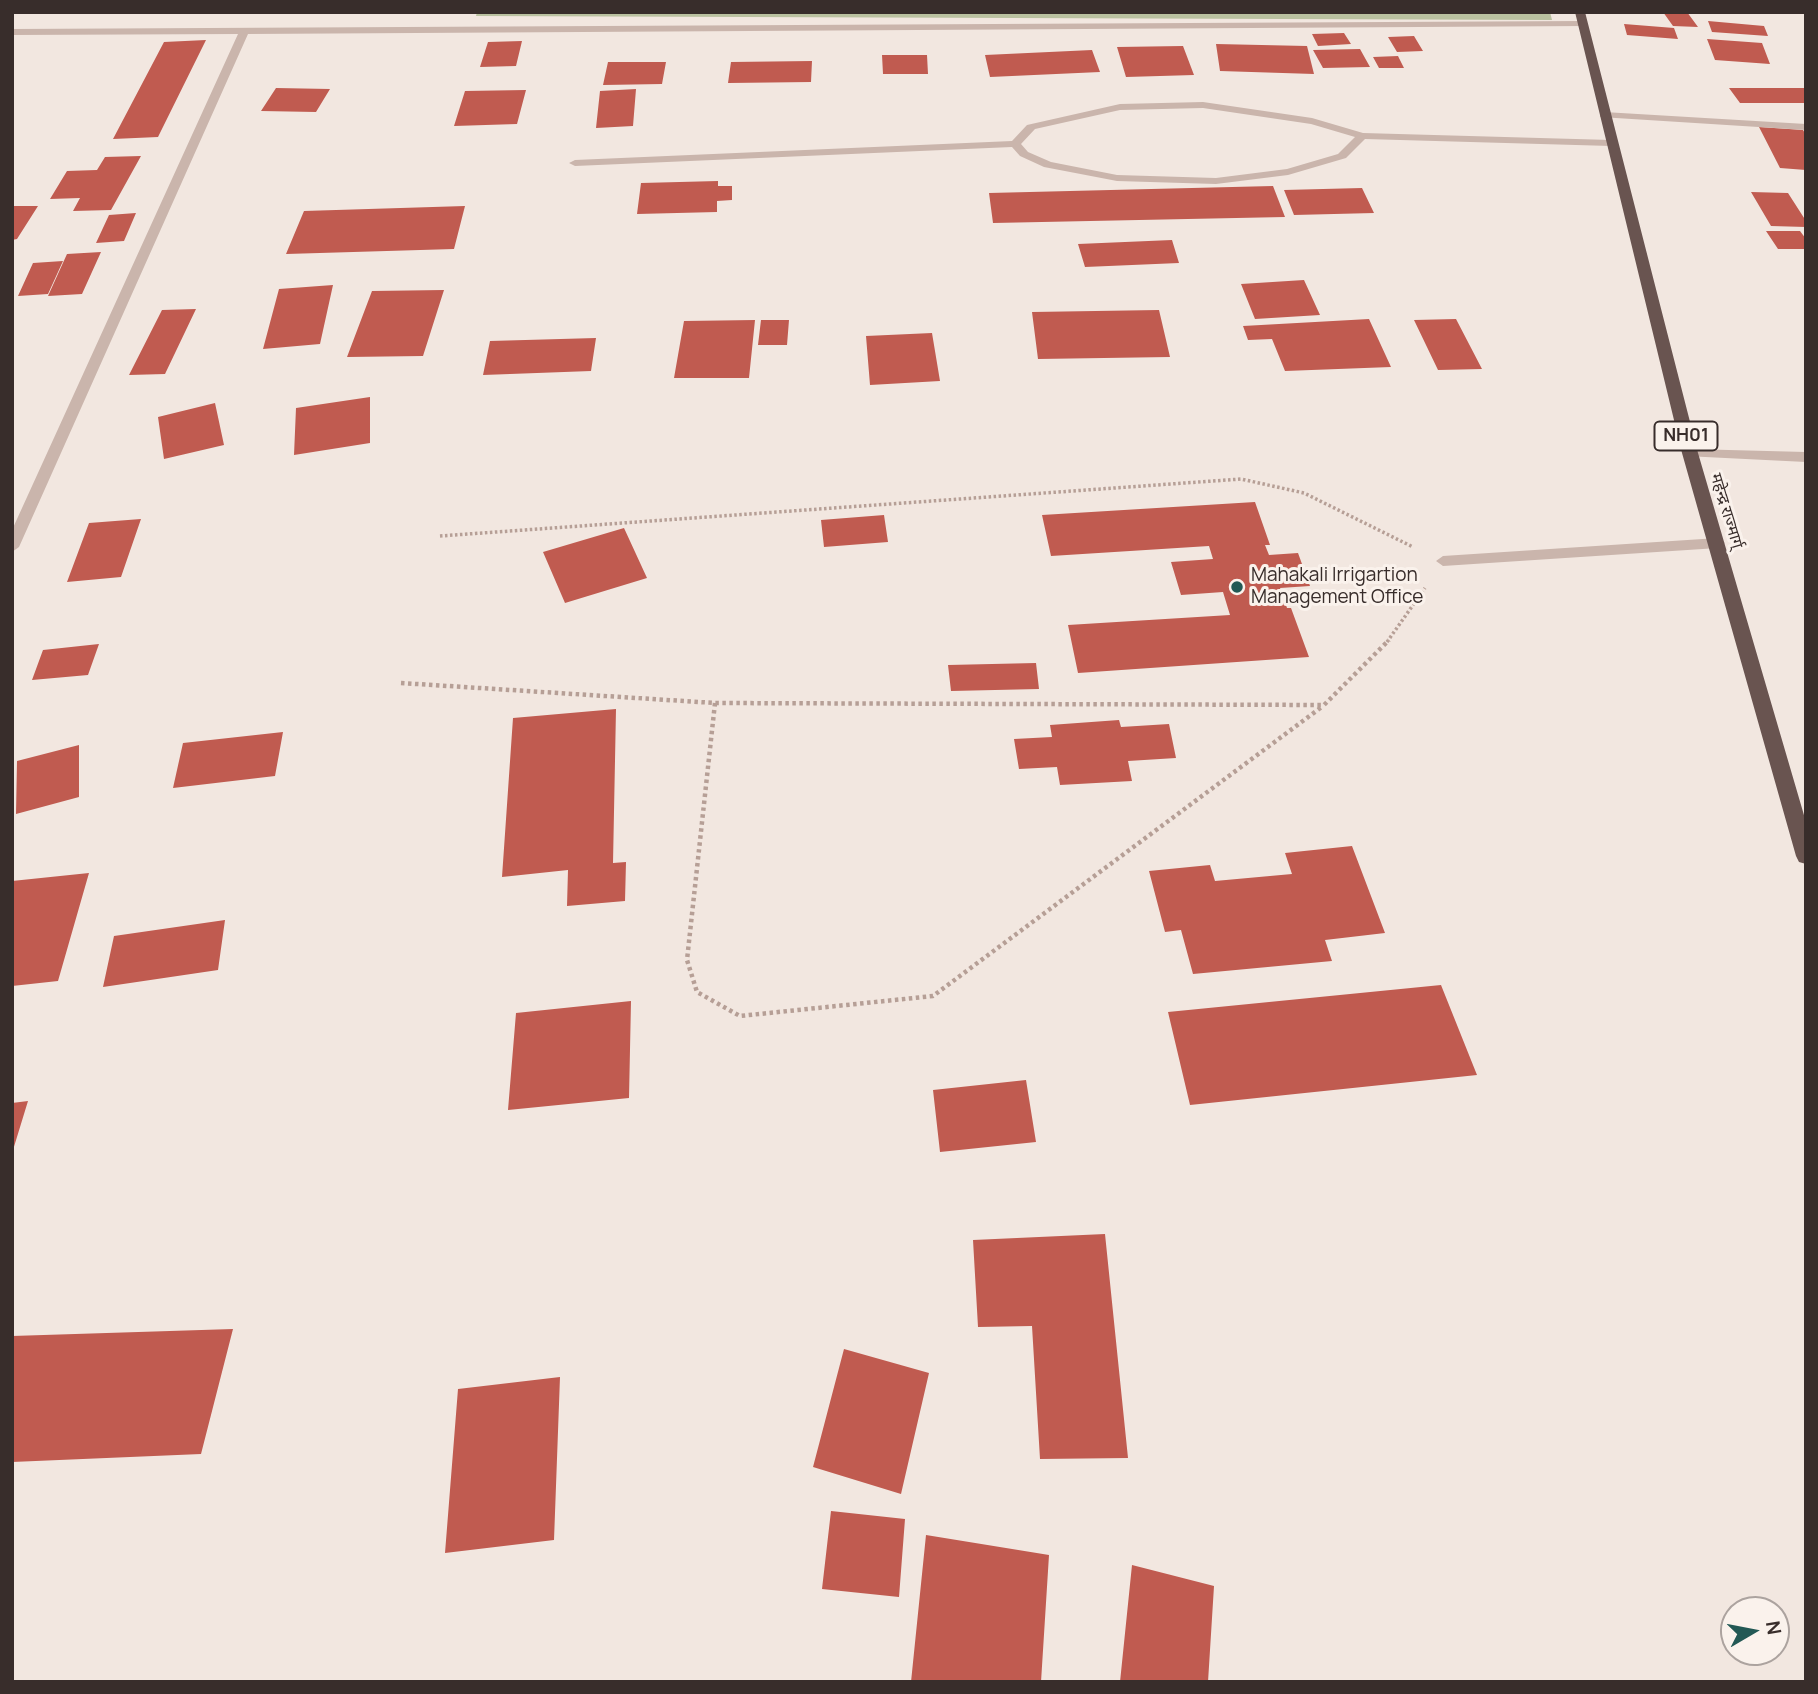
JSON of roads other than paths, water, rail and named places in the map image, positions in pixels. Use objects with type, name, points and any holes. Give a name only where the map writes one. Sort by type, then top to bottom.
[{"type":"highway","name":"महेन्द्र राज्मार्ग्","points":[[1581,18],[1690,453],[1806,856]]},
{"type":"street","points":[[12,32],[1581,18]]},
{"type":"street","points":[[12,547],[244,31]]},
{"type":"street","points":[[575,163],[1015,144],[1031,127],[1120,107],[1203,105],[1312,121],[1362,136],[1611,143]]},
{"type":"street","points":[[1604,115],[1806,127]]},
{"type":"street","points":[[1015,144],[1024,154],[1048,165],[1117,178],[1216,181],[1288,172],[1342,156],[1362,136]]},
{"type":"street","points":[[1690,453],[1806,457]]},
{"type":"street","points":[[1443,561],[1718,544]]},
{"type":"place","name":"Mahakali Irrigartion Management Office","points":[[1237,587]]}]
